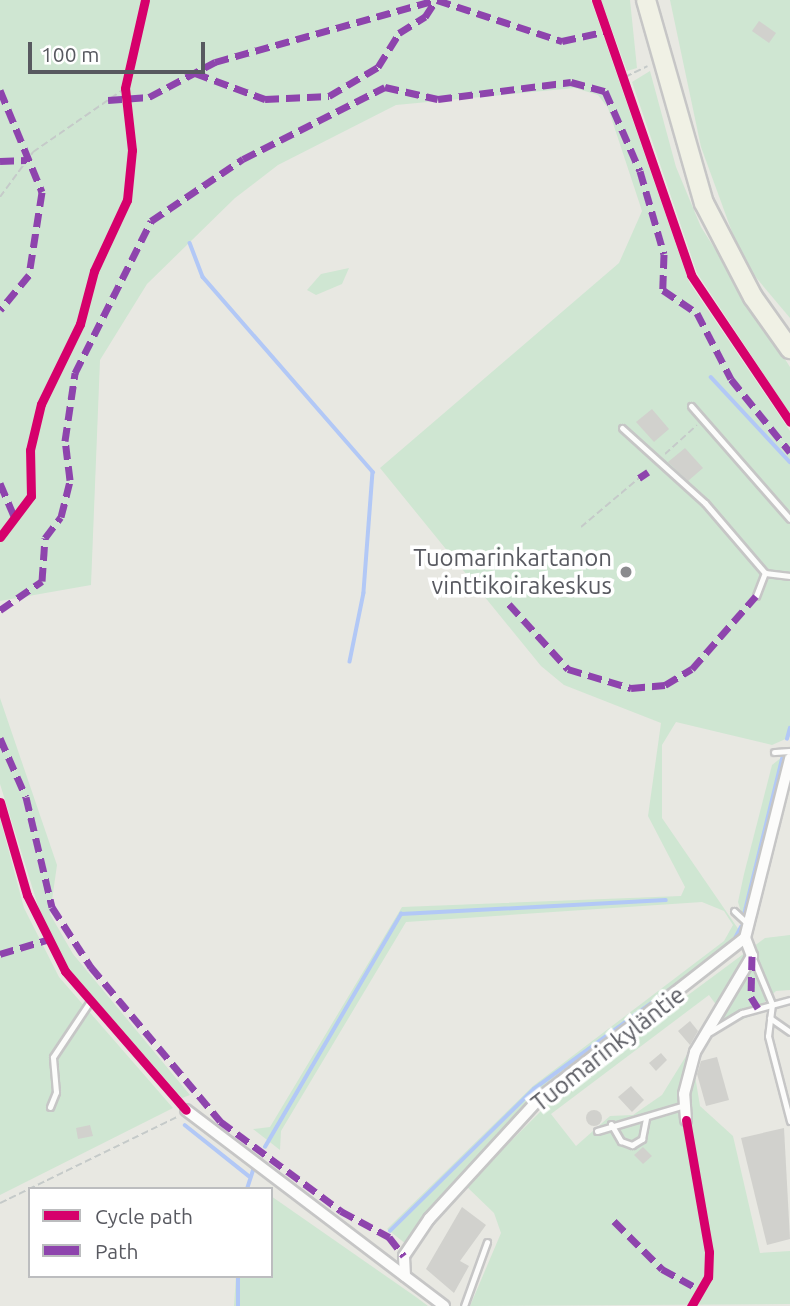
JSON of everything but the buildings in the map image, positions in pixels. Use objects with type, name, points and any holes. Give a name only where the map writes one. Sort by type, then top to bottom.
[{"type":"main road","points":[[646,0],[655,60],[704,203],[753,297],[790,349]]},
{"type":"main road","points":[[655,60],[657,0]]},
{"type":"street","name":"Tuomarinkyläntie","points":[[405,1276],[404,1256],[429,1219],[540,1098],[745,938],[750,927],[790,759]]},
{"type":"street","points":[[686,1120],[685,1105],[704,1037],[752,957],[745,938]]},
{"type":"street","points":[[186,1110],[444,1306]]},
{"type":"lane","points":[[691,406],[790,519]]},
{"type":"lane","points":[[622,428],[659,460],[765,573],[790,576]]},
{"type":"lane","points":[[756,596],[765,573]]},
{"type":"lane","points":[[774,752],[790,751]]},
{"type":"lane","points":[[733,911],[750,927]]},
{"type":"lane","points":[[752,957],[772,1004],[768,1036],[790,1121]]},
{"type":"lane","points":[[704,1037],[741,1013],[790,1000]]},
{"type":"lane","points":[[50,1107],[56,1092],[53,1057],[89,1003]]},
{"type":"lane","points":[[771,1018],[790,1032]]},
{"type":"lane","points":[[597,1131],[611,1124],[646,1118],[685,1105]]},
{"type":"lane","points":[[611,1124],[621,1141],[632,1145],[642,1139],[646,1118]]},
{"type":"lane","points":[[464,1306],[487,1242]]},
{"type":"path","points":[[0,537],[31,496],[30,450],[41,404],[80,324],[94,271],[127,200],[132,150],[125,88],[145,0]]},
{"type":"path","points":[[625,77],[655,60]]},
{"type":"path","points":[[620,64],[629,89]]},
{"type":"path","points":[[0,197],[33,152],[125,88]]},
{"type":"path","points":[[659,460],[703,420]]},
{"type":"path","points":[[581,527],[639,478]]},
{"type":"path","points":[[32,1187],[186,1110],[177,1100]]},
{"type":"path","points":[[0,1203],[28,1189]]},
{"type":"green space","points":[[0,0],[591,0],[689,282],[790,431],[790,448],[766,425],[790,449],[790,737],[772,745],[676,722],[662,745],[662,818],[741,933],[538,1093],[406,1244],[387,1229],[533,1086],[724,941],[733,925],[724,911],[702,902],[406,922],[281,1131],[280,1150],[253,1129],[270,1127],[402,907],[681,896],[685,887],[648,816],[661,723],[564,685],[541,666],[380,468],[619,263],[642,211],[608,108],[598,95],[575,88],[396,105],[278,165],[235,198],[147,284],[100,360],[91,585],[0,601]]},
{"type":"green space","points":[[601,0],[630,0],[637,68],[627,71]]},
{"type":"green space","points":[[670,0],[790,0],[790,318],[743,262],[701,147]]},
{"type":"green space","points":[[650,71],[676,167],[701,227],[790,367],[790,414],[697,273],[632,82]]},
{"type":"green space","points":[[349,268],[342,284],[316,295],[307,290],[321,274]]},
{"type":"green space","points":[[0,698],[57,865],[50,914],[73,954],[190,1095],[182,1098],[72,973],[44,925],[0,784]]},
{"type":"green space","points":[[782,757],[759,865],[742,915],[738,902],[744,874],[772,765]]},
{"type":"green space","points":[[0,818],[24,908],[59,977],[173,1108],[0,1195]]},
{"type":"green space","points":[[790,935],[790,990],[776,991],[750,1016],[714,1032],[693,1064],[700,1106],[733,1136],[760,1253],[790,1251],[790,1304],[470,1306],[501,1233],[494,1213],[466,1186],[568,1084],[765,938]],"holes":[[[709,995],[717,1006],[662,1095],[633,1115],[610,1116],[576,1146],[551,1114]]]},
{"type":"green space","points":[[273,1197],[428,1306],[234,1306],[236,1278],[273,1278]]},
{"type":"waterway","points":[[190,243],[203,277],[373,472],[364,593],[350,662]]},
{"type":"waterway","points":[[711,377],[790,462]]},
{"type":"waterway","points":[[787,739],[790,728]]},
{"type":"waterway","points":[[744,915],[782,759]]},
{"type":"waterway","points":[[265,1147],[401,914],[666,900]]},
{"type":"waterway","points":[[733,942],[741,927]]},
{"type":"waterway","points":[[390,1231],[534,1089],[680,982]]},
{"type":"waterway","points":[[185,1125],[249,1176]]},
{"type":"waterway","points":[[248,1187],[254,1168]]},
{"type":"waterway","points":[[238,1278],[238,1306]]},
{"type":"marked path","points":[[108,100],[149,97],[215,62],[435,0]]},
{"type":"marked path","points":[[195,73],[265,99],[329,96],[378,67],[399,33],[425,17],[436,0]]},
{"type":"marked path","points":[[437,0],[562,41],[607,31]]},
{"type":"marked path","points":[[0,610],[42,581],[45,538],[61,517],[70,480],[65,441],[75,373],[151,221],[243,159],[385,87],[438,99],[571,82],[605,91],[640,171],[664,254],[663,290],[697,313],[731,379],[790,452]]},
{"type":"marked path","points":[[0,90],[42,192],[29,275],[0,310]]},
{"type":"marked path","points":[[0,161],[26,160]]},
{"type":"marked path","points":[[639,478],[648,472]]},
{"type":"marked path","points":[[0,483],[15,518]]},
{"type":"marked path","points":[[509,604],[568,669],[631,688],[665,685],[692,669],[756,596]]},
{"type":"marked path","points":[[0,738],[26,797],[52,907],[91,967],[220,1121],[341,1211],[389,1237],[404,1256]]},
{"type":"marked path","points":[[0,954],[53,938]]},
{"type":"marked path","points":[[752,956],[751,997],[758,1008]]},
{"type":"marked path","points":[[614,1221],[662,1269],[702,1291]]},
{"type":"cycle path","points":[[0,537],[31,496],[30,450],[41,404],[80,324],[94,271],[127,200],[132,150],[125,88],[145,0]]},
{"type":"cycle path","points":[[596,0],[691,275],[790,422]]},
{"type":"cycle path","points":[[0,802],[27,895],[65,971],[186,1110]]},
{"type":"cycle path","points":[[686,1120],[709,1252],[708,1277],[691,1306]]},
{"type":"place","name":"Tuomarinkartanon vinttikoirakeskus","points":[[626,572]]}]
